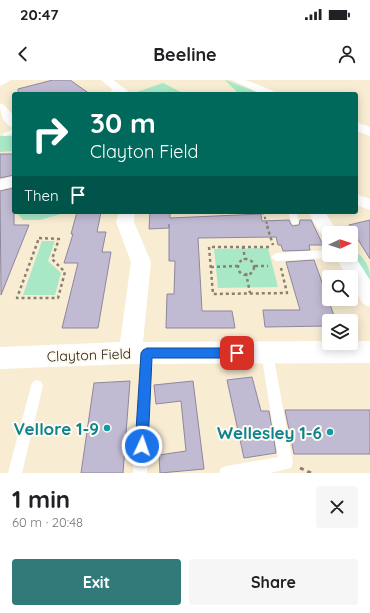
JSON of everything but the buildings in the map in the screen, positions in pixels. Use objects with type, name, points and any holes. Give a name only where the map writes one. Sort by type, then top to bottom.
[{"type":"street","points":[[106,80],[122,91],[119,92]]},
{"type":"street","points":[[237,80],[267,92]]},
{"type":"street","points":[[1,110],[12,122]]},
{"type":"street","points":[[358,127],[370,132]]},
{"type":"street","points":[[0,184],[12,182]]},
{"type":"street","points":[[358,200],[370,205]]},
{"type":"street","points":[[127,214],[126,222],[141,262],[139,353]]},
{"type":"street","points":[[317,214],[325,226]]},
{"type":"street","points":[[348,262],[370,298]]},
{"type":"street","name":"Clayton Field","points":[[0,358],[139,353],[370,352]]},
{"type":"lane","points":[[5,134],[12,132]]},
{"type":"lane","points":[[293,214],[295,222]]},
{"type":"lane","points":[[276,257],[322,254]]},
{"type":"lane","points":[[139,353],[140,473]]},
{"type":"lane","points":[[226,473],[286,463],[267,353]]},
{"type":"lane","points":[[15,473],[37,386]]},
{"type":"path","points":[[264,214],[273,247],[209,246],[213,294],[288,293],[276,257]]},
{"type":"path","points":[[39,238],[59,239],[52,259],[65,272],[58,298],[17,298],[20,291],[39,238]]},
{"type":"path","points":[[243,246],[245,260]]},
{"type":"path","points":[[211,267],[237,266],[240,262],[245,260],[251,261],[255,265],[252,272],[246,273],[240,271],[237,266]]},
{"type":"path","points":[[246,273],[250,294]]},
{"type":"green space","points":[[225,80],[256,92],[237,92]]},
{"type":"green space","points":[[163,83],[181,92],[137,92]]},
{"type":"green space","points":[[0,136],[12,136],[12,151],[0,152]]},
{"type":"green space","points":[[18,214],[61,214],[40,220],[23,220]]},
{"type":"green space","points":[[42,241],[55,241],[48,261],[61,273],[55,295],[23,295]]},
{"type":"green space","points":[[268,248],[278,287],[218,288],[214,249]]},
{"type":"green space","points":[[358,254],[368,266],[370,290],[355,262],[358,262]]},
{"type":"place","name":"Vellore 1-9","points":[[107,428]]},
{"type":"place","name":"Wellesley 1-6","points":[[330,432]]},
{"type":"route","points":[[142,446],[147,353],[237,353]]}]
